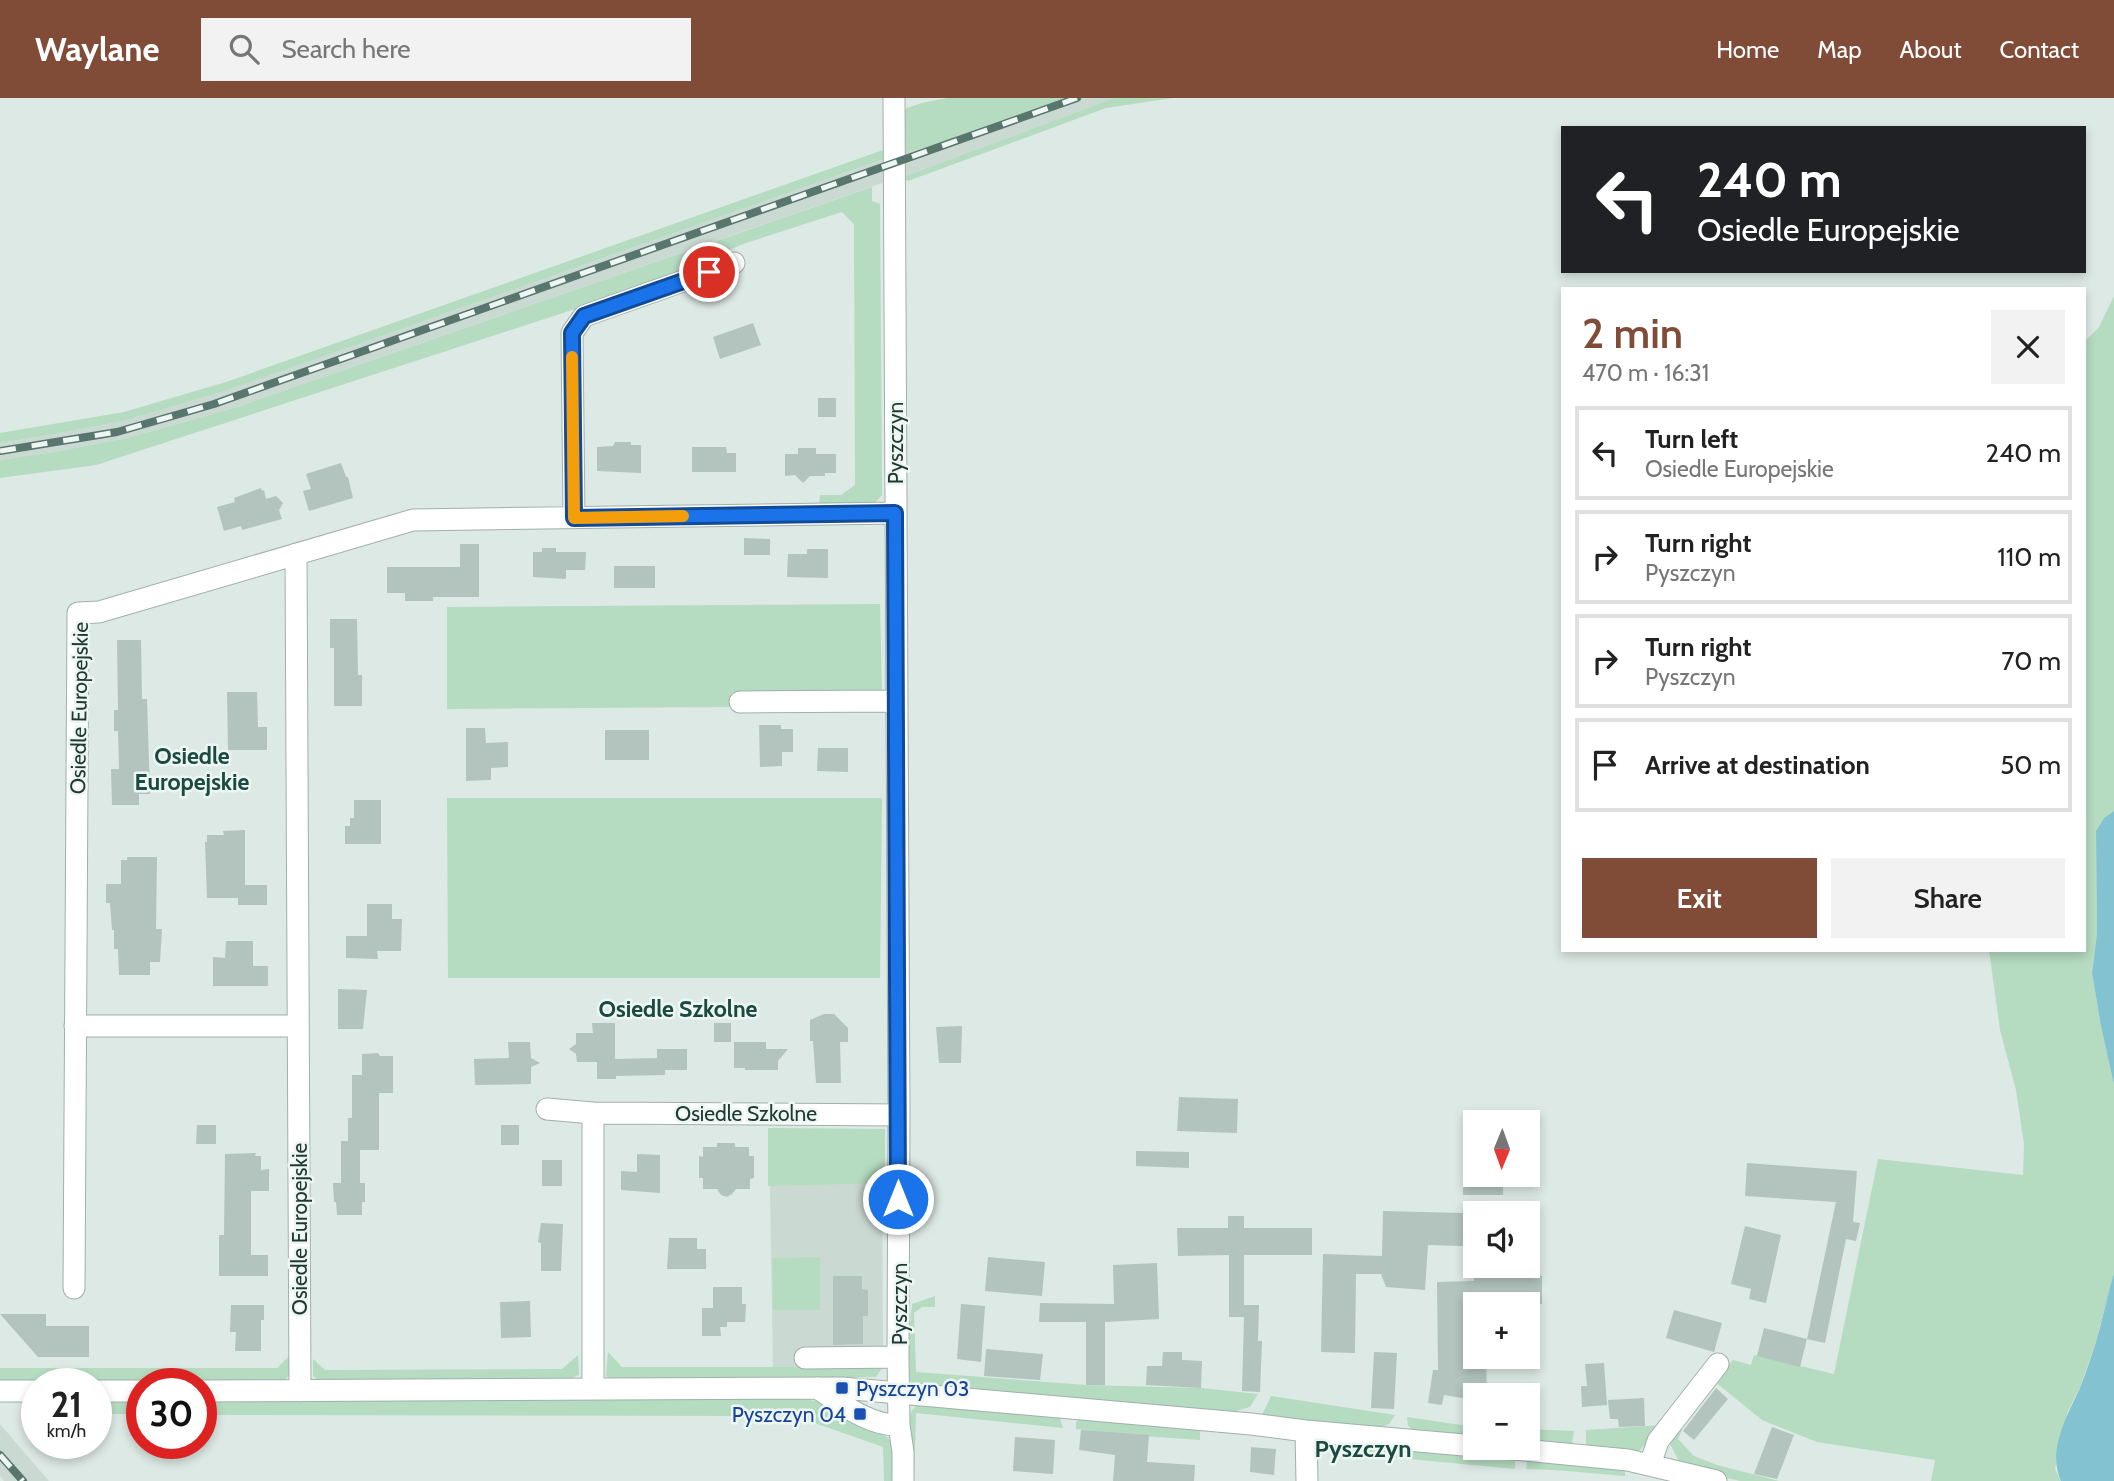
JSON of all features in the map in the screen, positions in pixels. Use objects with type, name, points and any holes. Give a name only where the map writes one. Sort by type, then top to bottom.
[{"type":"street","name":"Pyszczyn","points":[[894,98],[898,1394],[903,1481]]},
{"type":"street","points":[[574,518],[572,333],[584,316],[734,263]]},
{"type":"street","name":"Osiedle Europejskie","points":[[74,1288],[78,613],[99,611],[413,520],[895,513]]},
{"type":"street","name":"Osiedle Europejskie","points":[[296,554],[300,1391]]},
{"type":"street","points":[[740,702],[896,701]]},
{"type":"street","points":[[75,1026],[298,1026]]},
{"type":"street","name":"Osiedle Szkolne","points":[[547,1109],[593,1113],[899,1115]]},
{"type":"street","points":[[593,1113],[593,1389]]},
{"type":"street","points":[[805,1358],[898,1357]]},
{"type":"street","points":[[1650,1465],[1658,1441],[1718,1364]]},
{"type":"street","points":[[817,1388],[868,1418],[889,1426],[899,1426]]},
{"type":"street","points":[[217,1391],[842,1388],[1463,1445]]},
{"type":"street","points":[[0,1391],[21,1391]]},
{"type":"street","points":[[1306,1431],[1307,1481]]},
{"type":"street","points":[[1540,1452],[1628,1460],[1716,1481]]},
{"type":"shaded area","points":[[1064,98],[1114,98],[903,177],[902,154]]},
{"type":"shaded area","points":[[887,158],[888,181],[234,408],[127,438],[0,460],[0,443],[123,421],[225,391]]},
{"type":"shaded area","points":[[769,1129],[882,1130],[883,1367],[773,1368]]},
{"type":"shaded area","points":[[0,1424],[21,1448],[21,1459],[30,1459],[49,1481],[4,1481],[0,1476]]},
{"type":"green space","points":[[947,98],[1064,98],[902,154],[904,109]]},
{"type":"green space","points":[[1114,98],[1173,98],[1106,108],[908,181],[903,177]]},
{"type":"green space","points":[[886,149],[887,158],[225,391],[123,421],[0,443],[0,433],[124,412],[226,382]]},
{"type":"green space","points":[[872,187],[872,201],[880,204],[882,495],[874,504],[819,504],[820,495],[841,495],[855,485],[854,224],[842,212],[746,243],[716,255],[710,262],[560,314],[96,465],[0,478],[0,460],[127,438],[234,408]]},
{"type":"green space","points":[[2114,296],[2114,811],[2104,818],[2096,831],[2097,934],[2092,973],[2114,1085],[2114,1273],[2096,1342],[2068,1411],[2055,1469],[2061,1481],[1931,1481],[1935,1460],[1817,1442],[1762,1420],[1714,1381],[1733,1360],[1751,1365],[1754,1355],[1834,1374],[1878,1159],[2023,1175],[2024,1144],[2016,1090],[2000,1030],[1989,952],[2086,952],[2086,340],[2099,327]]},
{"type":"green space","points":[[880,604],[882,695],[734,707],[447,709],[447,607]]},
{"type":"green space","points":[[447,798],[882,798],[880,978],[448,978]]},
{"type":"green space","points":[[768,1128],[885,1129],[885,1183],[768,1186]]},
{"type":"green space","points":[[820,1257],[820,1310],[773,1310],[772,1258]]},
{"type":"green space","points":[[935,1296],[935,1307],[922,1307],[914,1313],[916,1372],[1086,1385],[1201,1388],[1258,1394],[1250,1407],[1232,1412],[917,1387],[911,1382],[906,1370],[912,1304]]},
{"type":"green space","points":[[608,1352],[622,1367],[883,1367],[876,1377],[611,1381],[606,1375]]},
{"type":"green space","points":[[578,1355],[579,1375],[568,1379],[318,1381],[313,1375],[313,1359],[325,1370],[562,1369]]},
{"type":"green space","points":[[287,1358],[294,1358],[291,1373],[284,1381],[217,1381],[217,1368],[277,1368]]},
{"type":"green space","points":[[0,1368],[21,1368],[21,1381],[0,1381]]},
{"type":"green space","points":[[112,1368],[126,1368],[126,1381],[112,1381]]},
{"type":"green space","points":[[1271,1396],[1395,1415],[1389,1424],[1376,1429],[1260,1419]]},
{"type":"green space","points":[[112,1400],[126,1400],[126,1414],[112,1414]]},
{"type":"green space","points":[[217,1400],[817,1401],[887,1437],[895,1446],[896,1481],[884,1481],[883,1447],[795,1416],[217,1415]]},
{"type":"green space","points":[[920,1404],[1056,1415],[1063,1428],[916,1413],[914,1481],[910,1481],[909,1417]]},
{"type":"green space","points":[[1081,1417],[1200,1427],[1200,1440],[1076,1429],[1076,1422]]},
{"type":"green space","points":[[1407,1417],[1463,1425],[1463,1437],[1414,1433],[1408,1425]]},
{"type":"green space","points":[[1681,1423],[1682,1430],[1678,1439],[1694,1456],[1717,1465],[1779,1481],[1740,1481],[1696,1470],[1680,1463],[1668,1440]]},
{"type":"green space","points":[[1663,1425],[1638,1452],[1586,1446],[1586,1430]]},
{"type":"green space","points":[[1540,1430],[1574,1431],[1572,1444],[1540,1443]]},
{"type":"green space","points":[[1316,1438],[1463,1452],[1463,1460],[1514,1460],[1515,1469],[1315,1450]]},
{"type":"green space","points":[[1527,1461],[1625,1468],[1625,1476],[1526,1469]]},
{"type":"water","points":[[2114,811],[2114,1085],[2092,973],[2097,934],[2096,831],[2104,818]]},
{"type":"water","points":[[2114,1273],[2114,1481],[2061,1481],[2056,1458],[2060,1434],[2090,1359]]},
{"type":"building","points":[[753,323],[761,345],[720,359],[713,337]]},
{"type":"building","points":[[818,398],[836,398],[836,417],[818,417]]},
{"type":"building","points":[[615,442],[641,445],[641,473],[597,471],[597,447],[613,446]]},
{"type":"building","points":[[692,447],[726,447],[727,453],[736,453],[736,472],[692,472]]},
{"type":"building","points":[[798,448],[816,448],[816,454],[836,454],[836,473],[810,476],[803,483],[795,475],[785,476],[785,454],[798,454]]},
{"type":"building","points":[[341,463],[353,498],[309,511],[303,491],[311,489],[306,474]]},
{"type":"building","points":[[261,488],[266,499],[276,496],[283,503],[279,510],[282,519],[242,530],[241,526],[224,531],[217,507],[235,502],[234,498]]},
{"type":"building","points":[[744,538],[770,539],[770,555],[744,555]]},
{"type":"building","points":[[460,544],[479,544],[479,597],[433,597],[433,601],[405,601],[405,593],[387,593],[387,567],[460,567]]},
{"type":"building","points":[[542,548],[556,548],[556,552],[586,552],[585,570],[566,570],[566,579],[533,577],[533,552],[542,552]]},
{"type":"building","points":[[807,549],[828,549],[828,578],[787,577],[788,554],[807,554]]},
{"type":"building","points":[[614,566],[655,566],[655,588],[614,588]]},
{"type":"building","points":[[330,619],[357,619],[358,675],[362,675],[362,706],[334,706],[334,648],[330,648]]},
{"type":"building","points":[[117,640],[141,640],[142,699],[147,699],[150,794],[139,794],[139,805],[112,805],[111,769],[119,769],[118,731],[114,731],[114,710],[118,710]]},
{"type":"building","points":[[227,692],[257,692],[258,727],[267,727],[267,750],[228,750]]},
{"type":"building","points":[[759,725],[781,725],[781,729],[793,729],[793,752],[782,752],[782,766],[760,767]]},
{"type":"building","points":[[466,728],[485,728],[486,743],[508,742],[508,767],[491,768],[491,780],[466,781]]},
{"type":"building","points":[[605,730],[649,730],[649,760],[605,760]]},
{"type":"building","points":[[818,748],[848,748],[848,772],[817,771]]},
{"type":"building","points":[[354,800],[381,800],[381,844],[345,844],[345,826],[350,826],[350,818],[354,818]]},
{"type":"building","points":[[245,830],[245,885],[267,885],[267,905],[238,905],[238,898],[207,898],[207,835],[224,835],[223,831]]},
{"type":"building","points":[[127,857],[157,857],[156,929],[162,929],[160,962],[150,962],[150,975],[119,975],[118,949],[114,949],[110,903],[106,903],[106,884],[121,884],[121,860],[127,860]]},
{"type":"building","points":[[367,904],[392,904],[392,919],[402,919],[401,951],[377,951],[378,959],[346,958],[346,936],[367,936]]},
{"type":"building","points":[[226,941],[253,941],[253,966],[268,966],[268,986],[213,986],[213,957],[225,958]]},
{"type":"building","points":[[338,989],[367,990],[363,1029],[338,1029]]},
{"type":"building","points":[[824,1014],[834,1014],[848,1028],[848,1042],[840,1042],[841,1083],[816,1083],[810,1020]]},
{"type":"building","points":[[592,1023],[615,1023],[615,1059],[657,1058],[657,1049],[687,1049],[687,1070],[665,1070],[665,1075],[597,1079],[597,1062],[577,1062],[576,1054],[569,1049],[576,1044],[576,1033],[593,1033]]},
{"type":"building","points":[[714,1023],[731,1023],[731,1042],[714,1042]]},
{"type":"building","points":[[962,1026],[961,1063],[939,1063],[936,1027]]},
{"type":"building","points":[[508,1042],[530,1042],[531,1058],[540,1063],[531,1067],[531,1084],[475,1085],[474,1059],[509,1058]]},
{"type":"building","points":[[734,1042],[766,1042],[766,1049],[788,1049],[778,1061],[778,1070],[745,1070],[734,1068]]},
{"type":"building","points":[[378,1053],[380,1056],[393,1056],[393,1093],[379,1093],[379,1150],[360,1150],[360,1183],[365,1183],[362,1215],[337,1215],[333,1183],[341,1183],[341,1141],[348,1141],[348,1118],[352,1118],[352,1075],[362,1075],[362,1054]]},
{"type":"building","points":[[1179,1097],[1238,1099],[1237,1133],[1177,1131]]},
{"type":"building","points":[[197,1125],[216,1125],[216,1144],[196,1144]]},
{"type":"building","points":[[501,1125],[519,1125],[519,1145],[501,1145]]},
{"type":"building","points":[[717,1143],[735,1143],[735,1147],[749,1147],[749,1156],[754,1156],[754,1178],[750,1179],[750,1189],[736,1189],[727,1197],[721,1195],[717,1189],[703,1189],[703,1178],[699,1178],[699,1156],[703,1157],[703,1147],[717,1147]]},
{"type":"building","points":[[1136,1151],[1189,1152],[1189,1168],[1136,1166]]},
{"type":"building","points":[[256,1153],[255,1156],[261,1156],[261,1170],[269,1169],[269,1191],[251,1191],[251,1255],[268,1255],[268,1276],[219,1276],[219,1235],[224,1235],[225,1154]]},
{"type":"building","points":[[637,1154],[660,1155],[660,1193],[621,1190],[621,1171],[637,1172]]},
{"type":"building","points":[[542,1160],[562,1160],[562,1186],[542,1186]]},
{"type":"building","points":[[1747,1163],[1857,1171],[1853,1222],[1860,1223],[1856,1241],[1846,1239],[1825,1343],[1807,1339],[1836,1202],[1745,1196]]},
{"type":"building","points":[[1463,1187],[1503,1187],[1503,1195],[1463,1195]]},
{"type":"building","points":[[1383,1211],[1463,1213],[1463,1246],[1428,1245],[1425,1290],[1386,1287],[1381,1274],[1356,1274],[1355,1353],[1321,1352],[1323,1254],[1382,1256]]},
{"type":"building","points":[[1228,1216],[1244,1216],[1244,1228],[1312,1228],[1312,1255],[1244,1255],[1244,1305],[1259,1305],[1258,1341],[1262,1341],[1260,1392],[1242,1391],[1244,1317],[1229,1317],[1229,1255],[1178,1256],[1177,1228],[1228,1228]]},
{"type":"building","points":[[541,1223],[563,1224],[561,1271],[541,1271],[541,1243],[538,1242]]},
{"type":"building","points":[[1745,1226],[1781,1235],[1766,1303],[1749,1299],[1751,1289],[1731,1284]]},
{"type":"building","points":[[669,1238],[697,1238],[697,1249],[706,1249],[706,1269],[667,1269]]},
{"type":"building","points":[[988,1257],[1045,1262],[1042,1296],[985,1291]]},
{"type":"building","points":[[1157,1263],[1159,1319],[1105,1322],[1105,1385],[1086,1385],[1086,1322],[1039,1322],[1040,1303],[1114,1304],[1113,1265]]},
{"type":"building","points":[[833,1276],[862,1276],[862,1289],[868,1290],[868,1316],[863,1316],[863,1344],[833,1345]]},
{"type":"building","points":[[1542,1276],[1542,1304],[1540,1292],[1463,1292],[1463,1369],[1486,1369],[1487,1383],[1463,1383],[1463,1398],[1444,1395],[1442,1405],[1428,1403],[1433,1370],[1438,1370],[1437,1282],[1474,1281],[1474,1278]]},
{"type":"building","points":[[713,1287],[742,1287],[742,1304],[746,1304],[745,1322],[727,1322],[727,1327],[720,1327],[721,1336],[702,1336],[702,1308],[713,1308]]},
{"type":"building","points":[[530,1301],[531,1337],[501,1338],[500,1302]]},
{"type":"building","points":[[961,1304],[985,1306],[981,1362],[957,1359]]},
{"type":"building","points":[[231,1305],[264,1305],[261,1351],[235,1351],[236,1332],[230,1332]]},
{"type":"building","points":[[1674,1310],[1722,1323],[1714,1352],[1666,1338]]},
{"type":"building","points":[[0,1314],[46,1314],[46,1326],[89,1326],[89,1357],[38,1357]]},
{"type":"building","points":[[1764,1328],[1807,1339],[1800,1367],[1757,1356]]},
{"type":"building","points":[[986,1349],[1043,1354],[1040,1380],[984,1376]]},
{"type":"building","points":[[1163,1352],[1182,1352],[1182,1360],[1202,1361],[1201,1388],[1146,1385],[1147,1366],[1162,1366]]},
{"type":"building","points":[[1374,1352],[1397,1353],[1394,1409],[1371,1408]]},
{"type":"building","points":[[1604,1363],[1607,1405],[1582,1407],[1581,1386],[1587,1386],[1585,1364]]},
{"type":"building","points":[[1716,1388],[1728,1399],[1694,1440],[1683,1431]]},
{"type":"building","points":[[1644,1398],[1645,1426],[1619,1427],[1618,1419],[1610,1419],[1608,1400]]},
{"type":"building","points":[[1772,1427],[1794,1435],[1777,1479],[1754,1474]]},
{"type":"building","points":[[1081,1430],[1149,1435],[1147,1462],[1195,1465],[1194,1481],[1113,1481],[1115,1455],[1079,1450]]},
{"type":"building","points":[[1015,1437],[1055,1440],[1053,1474],[1013,1471]]},
{"type":"building","points":[[1251,1447],[1276,1449],[1274,1475],[1250,1472]]},
{"type":"railway","points":[[0,451],[117,432],[214,404],[1077,98]]},
{"type":"railway","points":[[0,1455],[23,1481]]},
{"type":"slow traffic","points":[[572,357],[574,518],[683,516]]},
{"type":"place","name":"Pyszczyn 03","points":[[842,1388]]},
{"type":"place","name":"Pyszczyn 04","points":[[860,1414]]},
{"type":"district","name":"Osiedle Europejskie","points":[[192,769]]},
{"type":"district","name":"Osiedle Szkolne","points":[[678,1009]]},
{"type":"district","name":"Pyszczyn","points":[[1363,1448]]},
{"type":"route","points":[[709,272],[584,316],[572,333],[574,518],[895,513],[898,1199]]}]
